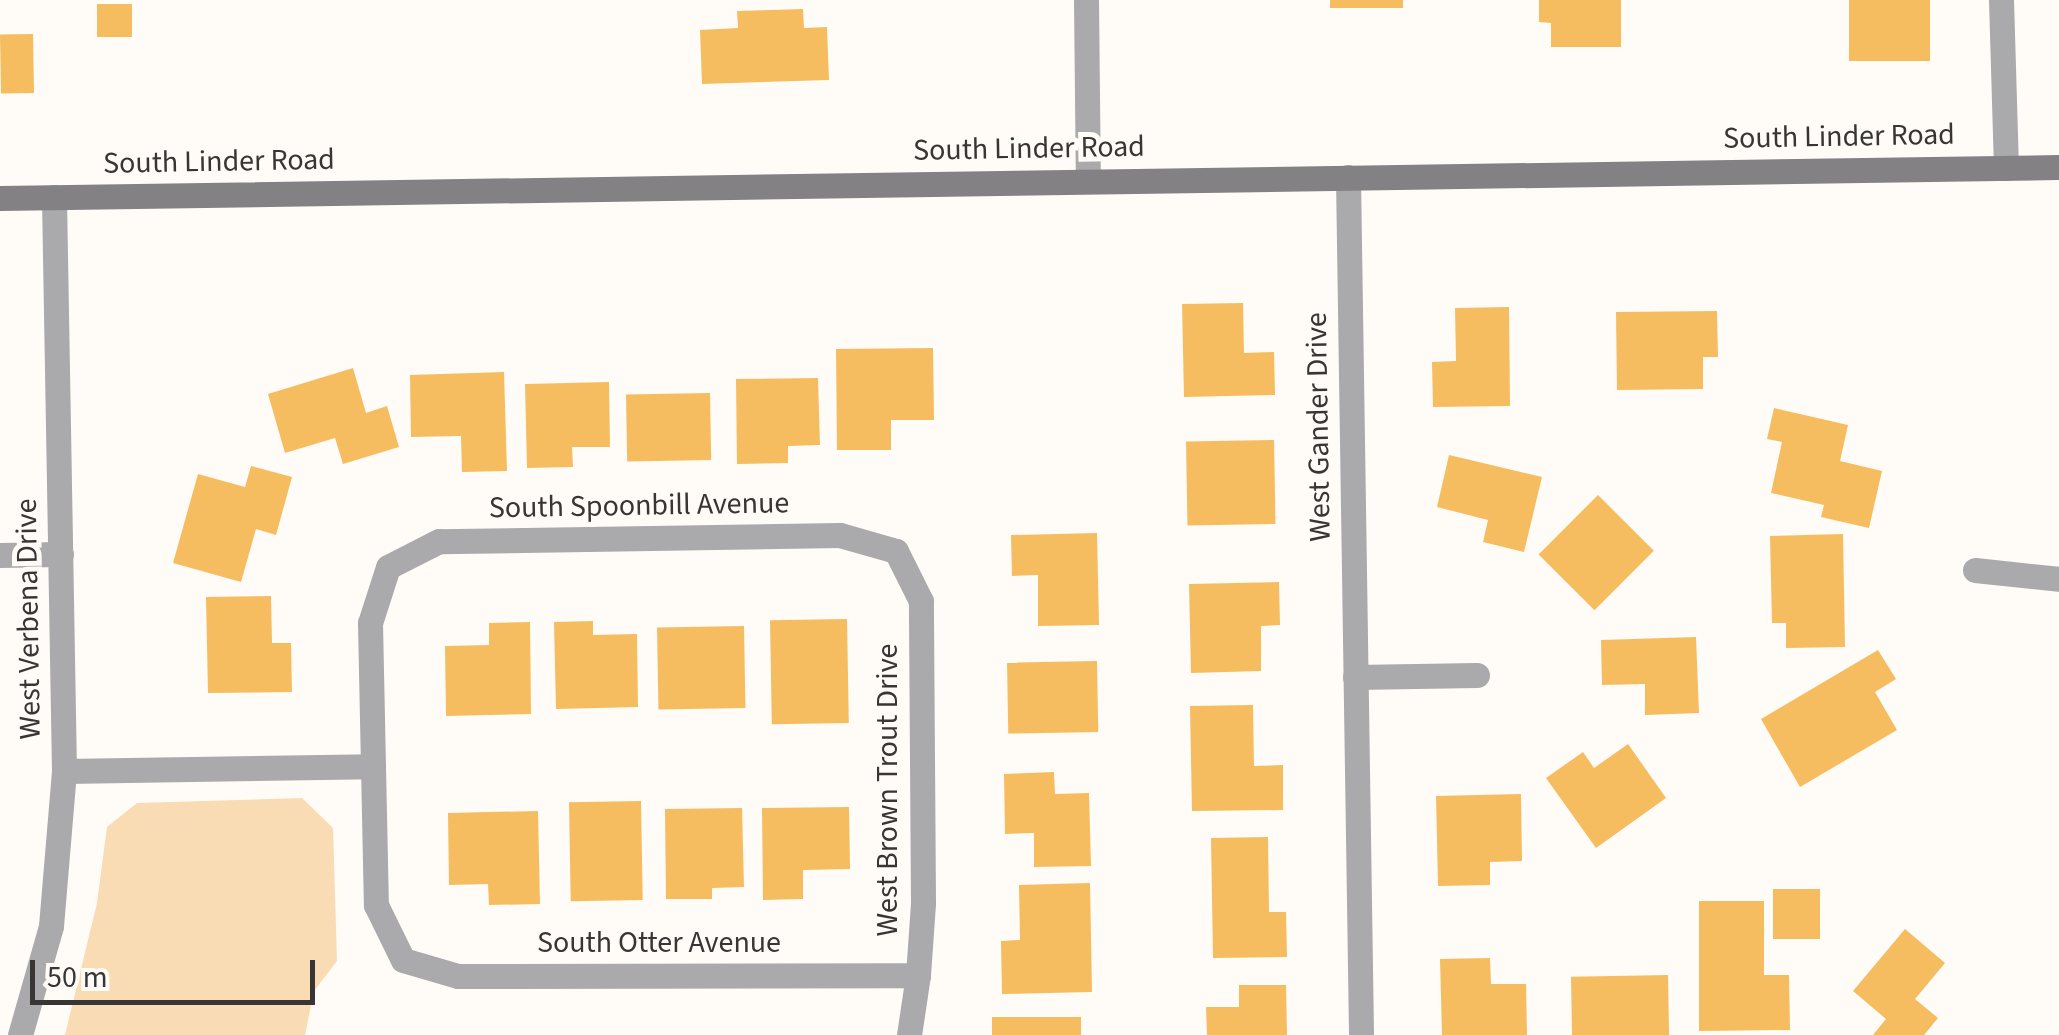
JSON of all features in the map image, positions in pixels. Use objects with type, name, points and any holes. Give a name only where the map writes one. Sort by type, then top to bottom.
[{"type":"street","points":[[1086,0],[1088,180]]},
{"type":"street","points":[[2001,0],[2006,168]]},
{"type":"street","name":"South Linder Road","points":[[0,198],[2059,167]]},
{"type":"street","name":"West Gander Drive","points":[[1348,176],[1361,1035]]},
{"type":"street","name":"West Verbena Drive","points":[[20,1035],[51,926],[64,771],[54,197]]},
{"type":"street","name":"South Spoonbill Avenue","points":[[374,766],[370,623],[388,567],[439,542],[840,535],[896,550]]},
{"type":"street","name":"West Brown Trout Drive","points":[[896,550],[921,601],[918,975],[909,1035]]},
{"type":"street","points":[[0,554],[61,554]]},
{"type":"street","points":[[1975,570],[2059,579]]},
{"type":"street","points":[[1355,677],[1477,675]]},
{"type":"street","points":[[64,771],[374,766]]},
{"type":"street","name":"South Otter Avenue","points":[[374,766],[376,905],[403,960],[458,976],[918,975]]},
{"type":"shaded area","points":[[302,798],[333,828],[337,961],[314,991],[305,1035],[65,1035],[97,903],[107,827],[137,803]]},
{"type":"building","points":[[1330,0],[1403,0],[1403,8],[1330,8]]},
{"type":"building","points":[[1539,0],[1621,0],[1621,47],[1551,47],[1551,23],[1539,22]]},
{"type":"building","points":[[1849,0],[1930,0],[1930,61],[1849,61]]},
{"type":"building","points":[[97,4],[132,4],[132,37],[97,37]]},
{"type":"building","points":[[803,9],[804,28],[827,27],[829,80],[702,84],[700,30],[738,28],[737,11]]},
{"type":"building","points":[[33,34],[34,93],[1,94],[0,35]]},
{"type":"building","points":[[1243,303],[1244,353],[1274,352],[1275,395],[1184,397],[1182,304]]},
{"type":"building","points":[[1509,307],[1510,406],[1433,407],[1432,362],[1456,361],[1455,308]]},
{"type":"building","points":[[1717,311],[1718,357],[1703,357],[1703,389],[1617,390],[1616,312]]},
{"type":"building","points":[[933,348],[934,420],[891,420],[891,450],[837,450],[836,349]]},
{"type":"building","points":[[353,368],[366,413],[387,406],[399,447],[343,464],[335,438],[285,453],[268,394]]},
{"type":"building","points":[[504,372],[507,471],[462,472],[461,436],[411,437],[410,375]]},
{"type":"building","points":[[818,378],[820,445],[788,446],[788,463],[737,464],[736,379]]},
{"type":"building","points":[[609,382],[610,447],[572,447],[573,467],[527,468],[525,384]]},
{"type":"building","points":[[710,393],[711,460],[627,461],[626,394]]},
{"type":"building","points":[[1774,408],[1848,425],[1840,461],[1882,471],[1869,528],[1821,517],[1824,505],[1771,493],[1782,442],[1767,439]]},
{"type":"building","points":[[1274,440],[1275,524],[1187,526],[1186,442]]},
{"type":"building","points":[[1449,455],[1542,477],[1524,552],[1483,542],[1488,520],[1437,507]]},
{"type":"building","points":[[251,466],[292,477],[276,535],[256,529],[241,582],[173,563],[198,474],[245,487]]},
{"type":"building","points":[[1598,495],[1654,551],[1594,610],[1539,554]]},
{"type":"building","points":[[1097,533],[1099,625],[1038,626],[1038,575],[1012,576],[1011,535]]},
{"type":"building","points":[[1843,534],[1845,647],[1786,648],[1786,623],[1772,623],[1770,536]]},
{"type":"building","points":[[1279,582],[1280,625],[1261,626],[1261,671],[1191,673],[1189,584]]},
{"type":"building","points":[[271,596],[272,643],[291,643],[292,692],[208,693],[206,597]]},
{"type":"building","points":[[847,619],[849,723],[772,724],[770,620]]},
{"type":"building","points":[[593,621],[593,635],[637,634],[638,707],[556,709],[554,622]]},
{"type":"building","points":[[530,622],[531,714],[446,716],[445,646],[489,645],[489,623]]},
{"type":"building","points":[[744,626],[745,708],[658,710],[657,628]]},
{"type":"building","points":[[1696,637],[1699,713],[1645,715],[1645,684],[1602,685],[1601,640]]},
{"type":"building","points":[[1878,650],[1896,679],[1875,692],[1897,730],[1800,787],[1761,719]]},
{"type":"building","points":[[1097,661],[1098,732],[1008,734],[1007,663]]},
{"type":"building","points":[[1253,705],[1254,766],[1283,765],[1283,810],[1192,811],[1190,706]]},
{"type":"building","points":[[1628,744],[1666,798],[1596,848],[1546,778],[1583,752],[1594,768]]},
{"type":"building","points":[[1054,772],[1055,794],[1089,793],[1091,866],[1034,867],[1034,833],[1005,834],[1004,774]]},
{"type":"building","points":[[1521,794],[1522,861],[1490,862],[1490,885],[1438,886],[1436,796]]},
{"type":"building","points":[[641,801],[643,900],[571,901],[569,802]]},
{"type":"building","points":[[849,807],[850,869],[803,870],[803,899],[763,900],[762,808]]},
{"type":"building","points":[[742,808],[744,887],[712,888],[712,899],[666,899],[665,809]]},
{"type":"building","points":[[538,811],[540,904],[489,905],[488,884],[449,885],[448,813]]},
{"type":"building","points":[[1268,837],[1269,912],[1286,912],[1287,957],[1213,958],[1211,838]]},
{"type":"building","points":[[1090,883],[1092,992],[1002,994],[1001,941],[1020,940],[1019,885]]},
{"type":"building","points":[[1773,889],[1820,889],[1820,939],[1773,939]]},
{"type":"building","points":[[1699,901],[1764,901],[1764,975],[1789,975],[1790,1030],[1699,1031]]},
{"type":"building","points":[[1905,929],[1945,963],[1915,999],[1938,1018],[1924,1035],[1873,1035],[1886,1019],[1853,991]]},
{"type":"building","points":[[1490,958],[1491,984],[1526,984],[1527,1035],[1442,1035],[1440,959]]},
{"type":"building","points":[[1668,975],[1669,1035],[1572,1035],[1571,977]]},
{"type":"building","points":[[1239,985],[1286,985],[1287,1035],[1207,1035],[1206,1007],[1239,1007]]},
{"type":"building","points":[[992,1017],[1081,1017],[1081,1035],[992,1035]]}]
